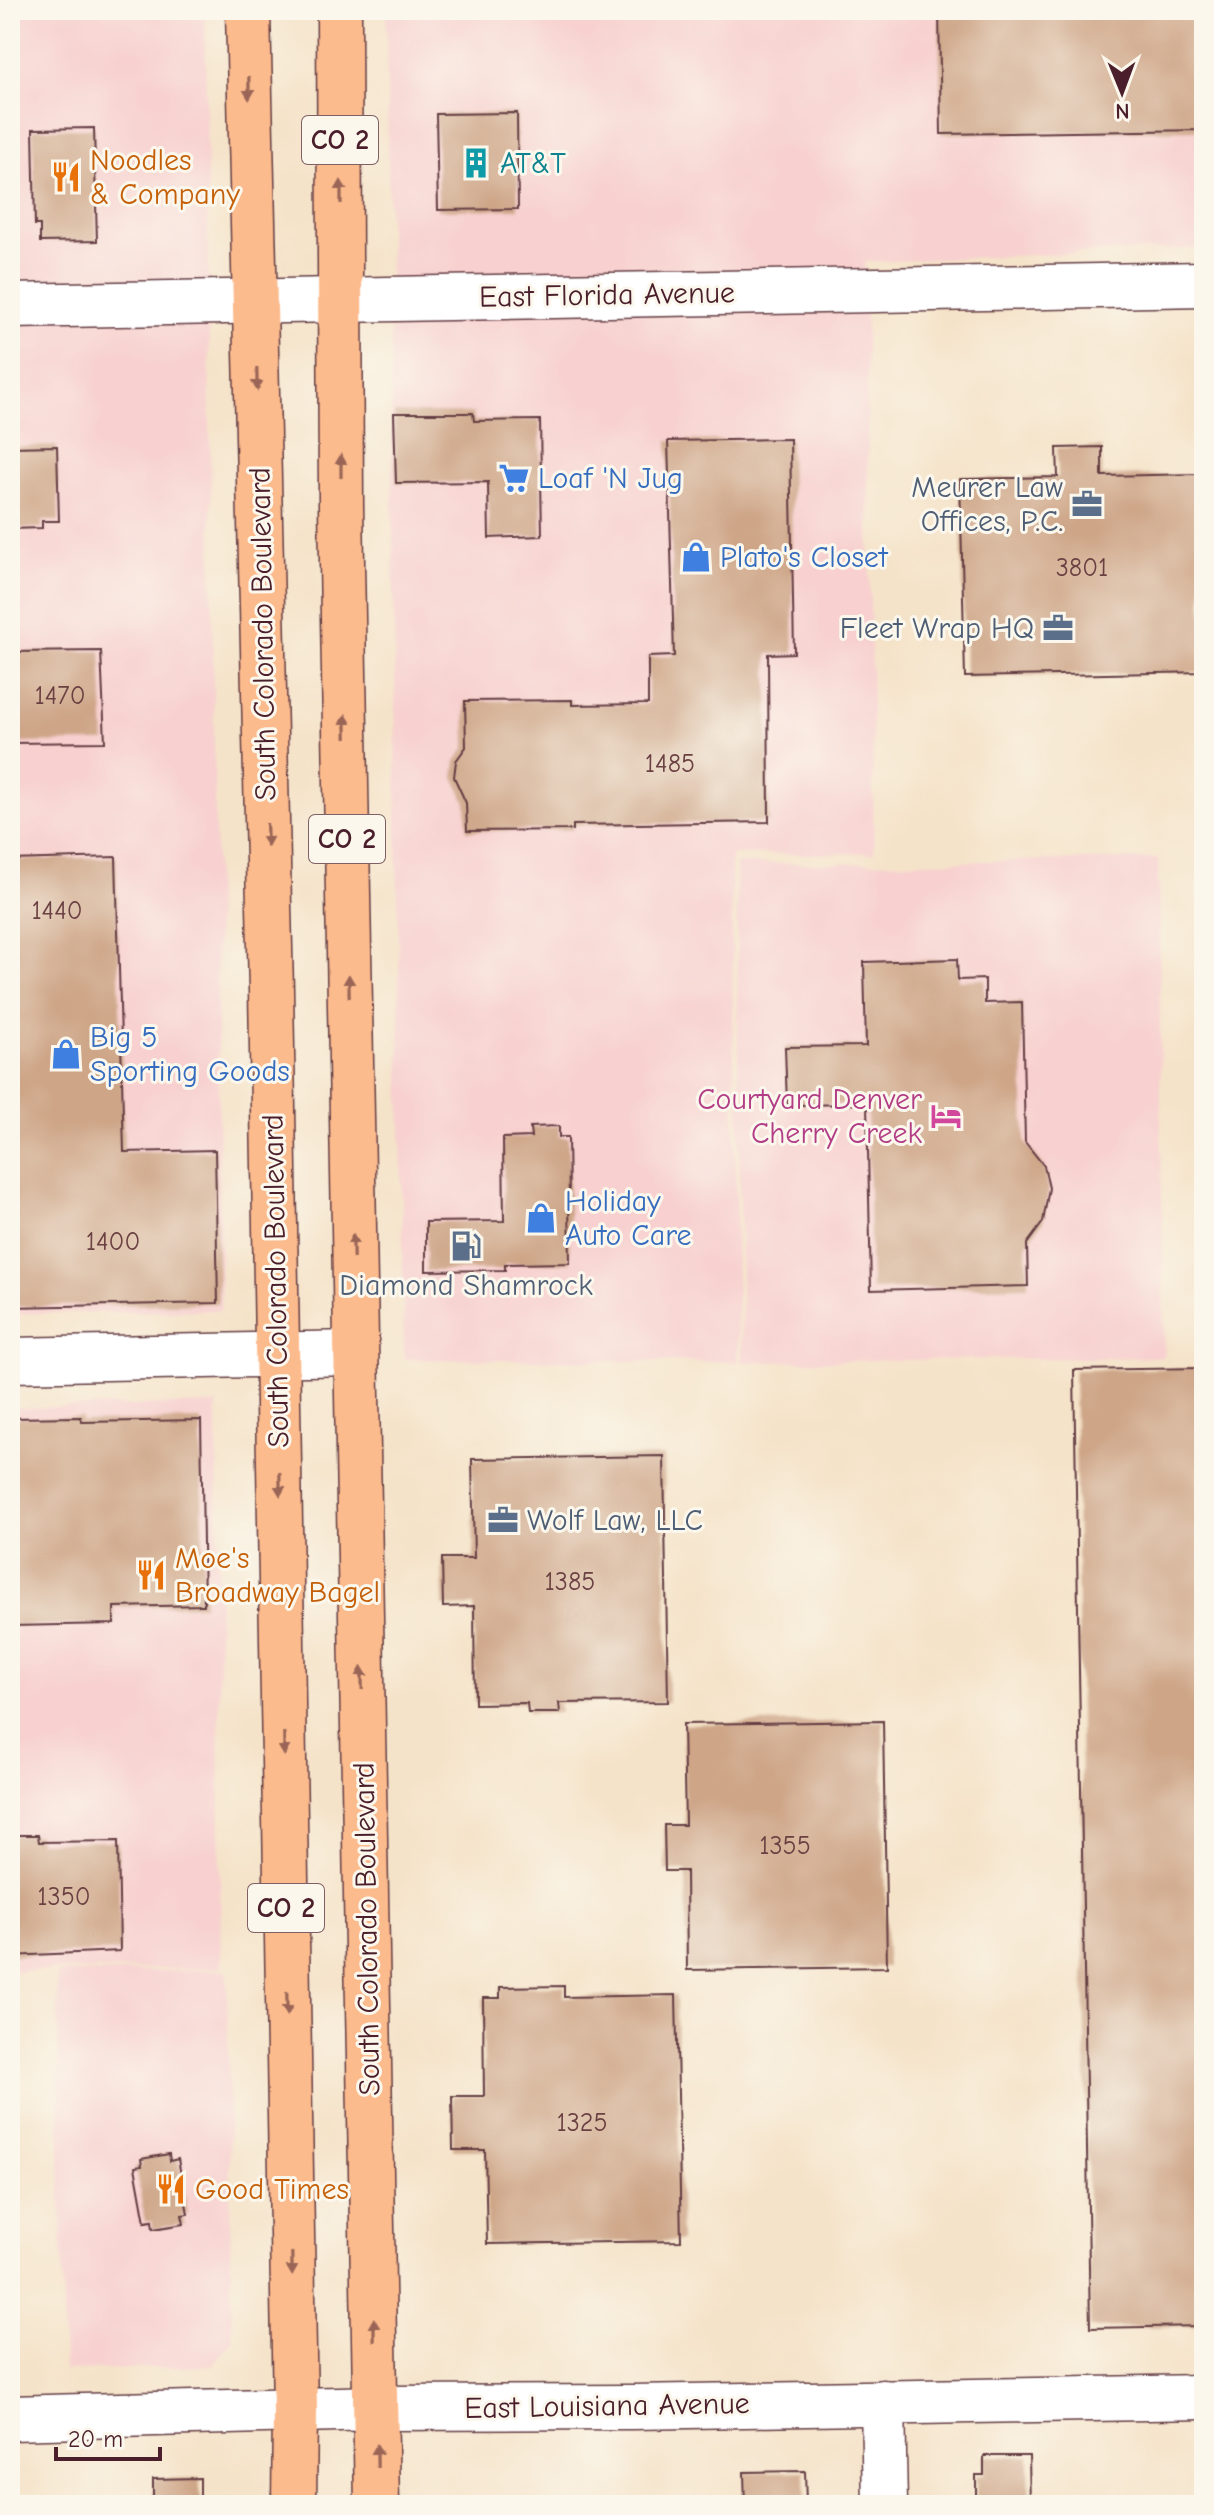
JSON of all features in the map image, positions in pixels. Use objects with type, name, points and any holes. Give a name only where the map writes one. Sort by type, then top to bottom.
[{"type":"main road","name":"South Colorado Boulevard","points":[[248,10],[277,1356],[294,2505]]},
{"type":"main road","name":"South Colorado Boulevard","points":[[339,10],[341,506],[377,2505]]},
{"type":"street","name":"East Florida Avenue","points":[[10,306],[1204,284]]},
{"type":"street","points":[[10,1360],[355,1353]]},
{"type":"street","name":"East Louisiana Avenue","points":[[10,2418],[376,2408],[1204,2397]]},
{"type":"street","points":[[883,2402],[885,2505]]},
{"type":"shaded area","points":[[10,10],[205,10],[221,1310],[10,1314]]},
{"type":"shaded area","points":[[386,10],[1204,10],[1204,248],[865,262],[874,853],[731,855],[738,1362],[404,1359]]},
{"type":"shaded area","points":[[1158,859],[1164,1357],[742,1362],[736,864]]},
{"type":"shaded area","points":[[217,1404],[221,1968],[10,1971],[10,1408]]},
{"type":"shaded area","points":[[227,1970],[232,2341],[212,2366],[64,2371],[57,1973]]},
{"type":"building","points":[[939,10],[1204,10],[1204,130],[941,134]]},
{"type":"building","name":"AT&T","points":[[517,113],[518,209],[438,210],[436,114]]},
{"type":"building","points":[[94,128],[97,241],[40,242],[40,225],[35,225],[33,129]]},
{"type":"building","points":[[394,413],[473,413],[474,421],[540,420],[542,536],[489,538],[488,482],[396,483]]},
{"type":"building","points":[[790,439],[794,653],[768,654],[769,822],[573,825],[573,830],[467,831],[466,803],[454,777],[456,761],[466,747],[465,701],[572,700],[572,705],[648,704],[648,657],[674,656],[668,441]]},
{"type":"building","points":[[57,446],[59,521],[42,521],[42,528],[10,529],[10,447]]},
{"type":"building","points":[[1102,447],[1102,476],[1200,474],[1204,672],[965,677],[960,479],[1058,477],[1057,448]]},
{"type":"building","points":[[101,651],[105,742],[10,743],[10,652]]},
{"type":"building","points":[[116,857],[124,1152],[215,1150],[218,1303],[10,1307],[10,860]]},
{"type":"building","name":"Courtyard Denver Cherry Creek","points":[[957,959],[958,980],[985,979],[985,1003],[1022,1002],[1025,1142],[1044,1166],[1049,1188],[1043,1222],[1027,1244],[1028,1286],[871,1290],[867,1104],[787,1105],[785,1047],[866,1046],[864,962]]},
{"type":"building","name":"Holiday Auto Care","points":[[559,1126],[559,1137],[568,1137],[570,1263],[505,1264],[505,1270],[426,1271],[426,1222],[504,1221],[503,1138],[531,1137],[530,1127]]},
{"type":"building","points":[[1204,1368],[1204,2326],[1090,2328],[1074,1370]]},
{"type":"building","points":[[81,1417],[82,1422],[201,1420],[204,1605],[114,1607],[114,1624],[10,1626],[10,1418]]},
{"type":"building","points":[[664,1456],[668,1702],[559,1703],[560,1713],[528,1713],[527,1703],[475,1704],[474,1606],[443,1607],[442,1558],[474,1558],[472,1459]]},
{"type":"building","points":[[883,1721],[887,1967],[687,1970],[686,1871],[665,1871],[664,1825],[685,1825],[683,1724]]},
{"type":"building","points":[[10,1835],[38,1835],[39,1842],[118,1841],[120,1951],[10,1956]]},
{"type":"building","points":[[564,1986],[564,1997],[676,1995],[681,2241],[487,2244],[485,2150],[453,2150],[452,2096],[484,2096],[483,1998],[500,1998],[500,1987]]},
{"type":"building","points":[[169,2154],[170,2161],[178,2159],[188,2214],[182,2215],[184,2224],[153,2229],[152,2221],[145,2222],[135,2167],[142,2166],[141,2159]]},
{"type":"building","points":[[984,2456],[1029,2456],[1030,2505],[976,2505],[976,2475],[984,2475]]},
{"type":"building","points":[[805,2471],[806,2505],[745,2505],[744,2472]]},
{"type":"building","points":[[200,2478],[200,2505],[153,2505],[153,2479]]},
{"type":"place","name":"AT&T","points":[[476,163]]},
{"type":"place","name":"Noodles & Company","points":[[66,177]]},
{"type":"place","name":"Loaf 'N Jug","points":[[514,478]]},
{"type":"place","name":"Meurer Law Offices, P.C.","points":[[1087,504]]},
{"type":"place","name":"Plato's Closet","points":[[696,557]]},
{"type":"place","name":"Fleet Wrap HQ","points":[[1058,628]]},
{"type":"place","name":"Big 5 Sporting Goods","points":[[66,1054]]},
{"type":"place","name":"Courtyard Denver Cherry Creek","points":[[946,1116]]},
{"type":"place","name":"Holiday Auto Care","points":[[541,1218]]},
{"type":"place","name":"Diamond Shamrock","points":[[466,1246]]},
{"type":"place","name":"Wolf Law, LLC","points":[[503,1520]]},
{"type":"place","name":"Moe's Broadway Bagel","points":[[151,1575]]},
{"type":"place","name":"Good Times","points":[[171,2189]]}]
